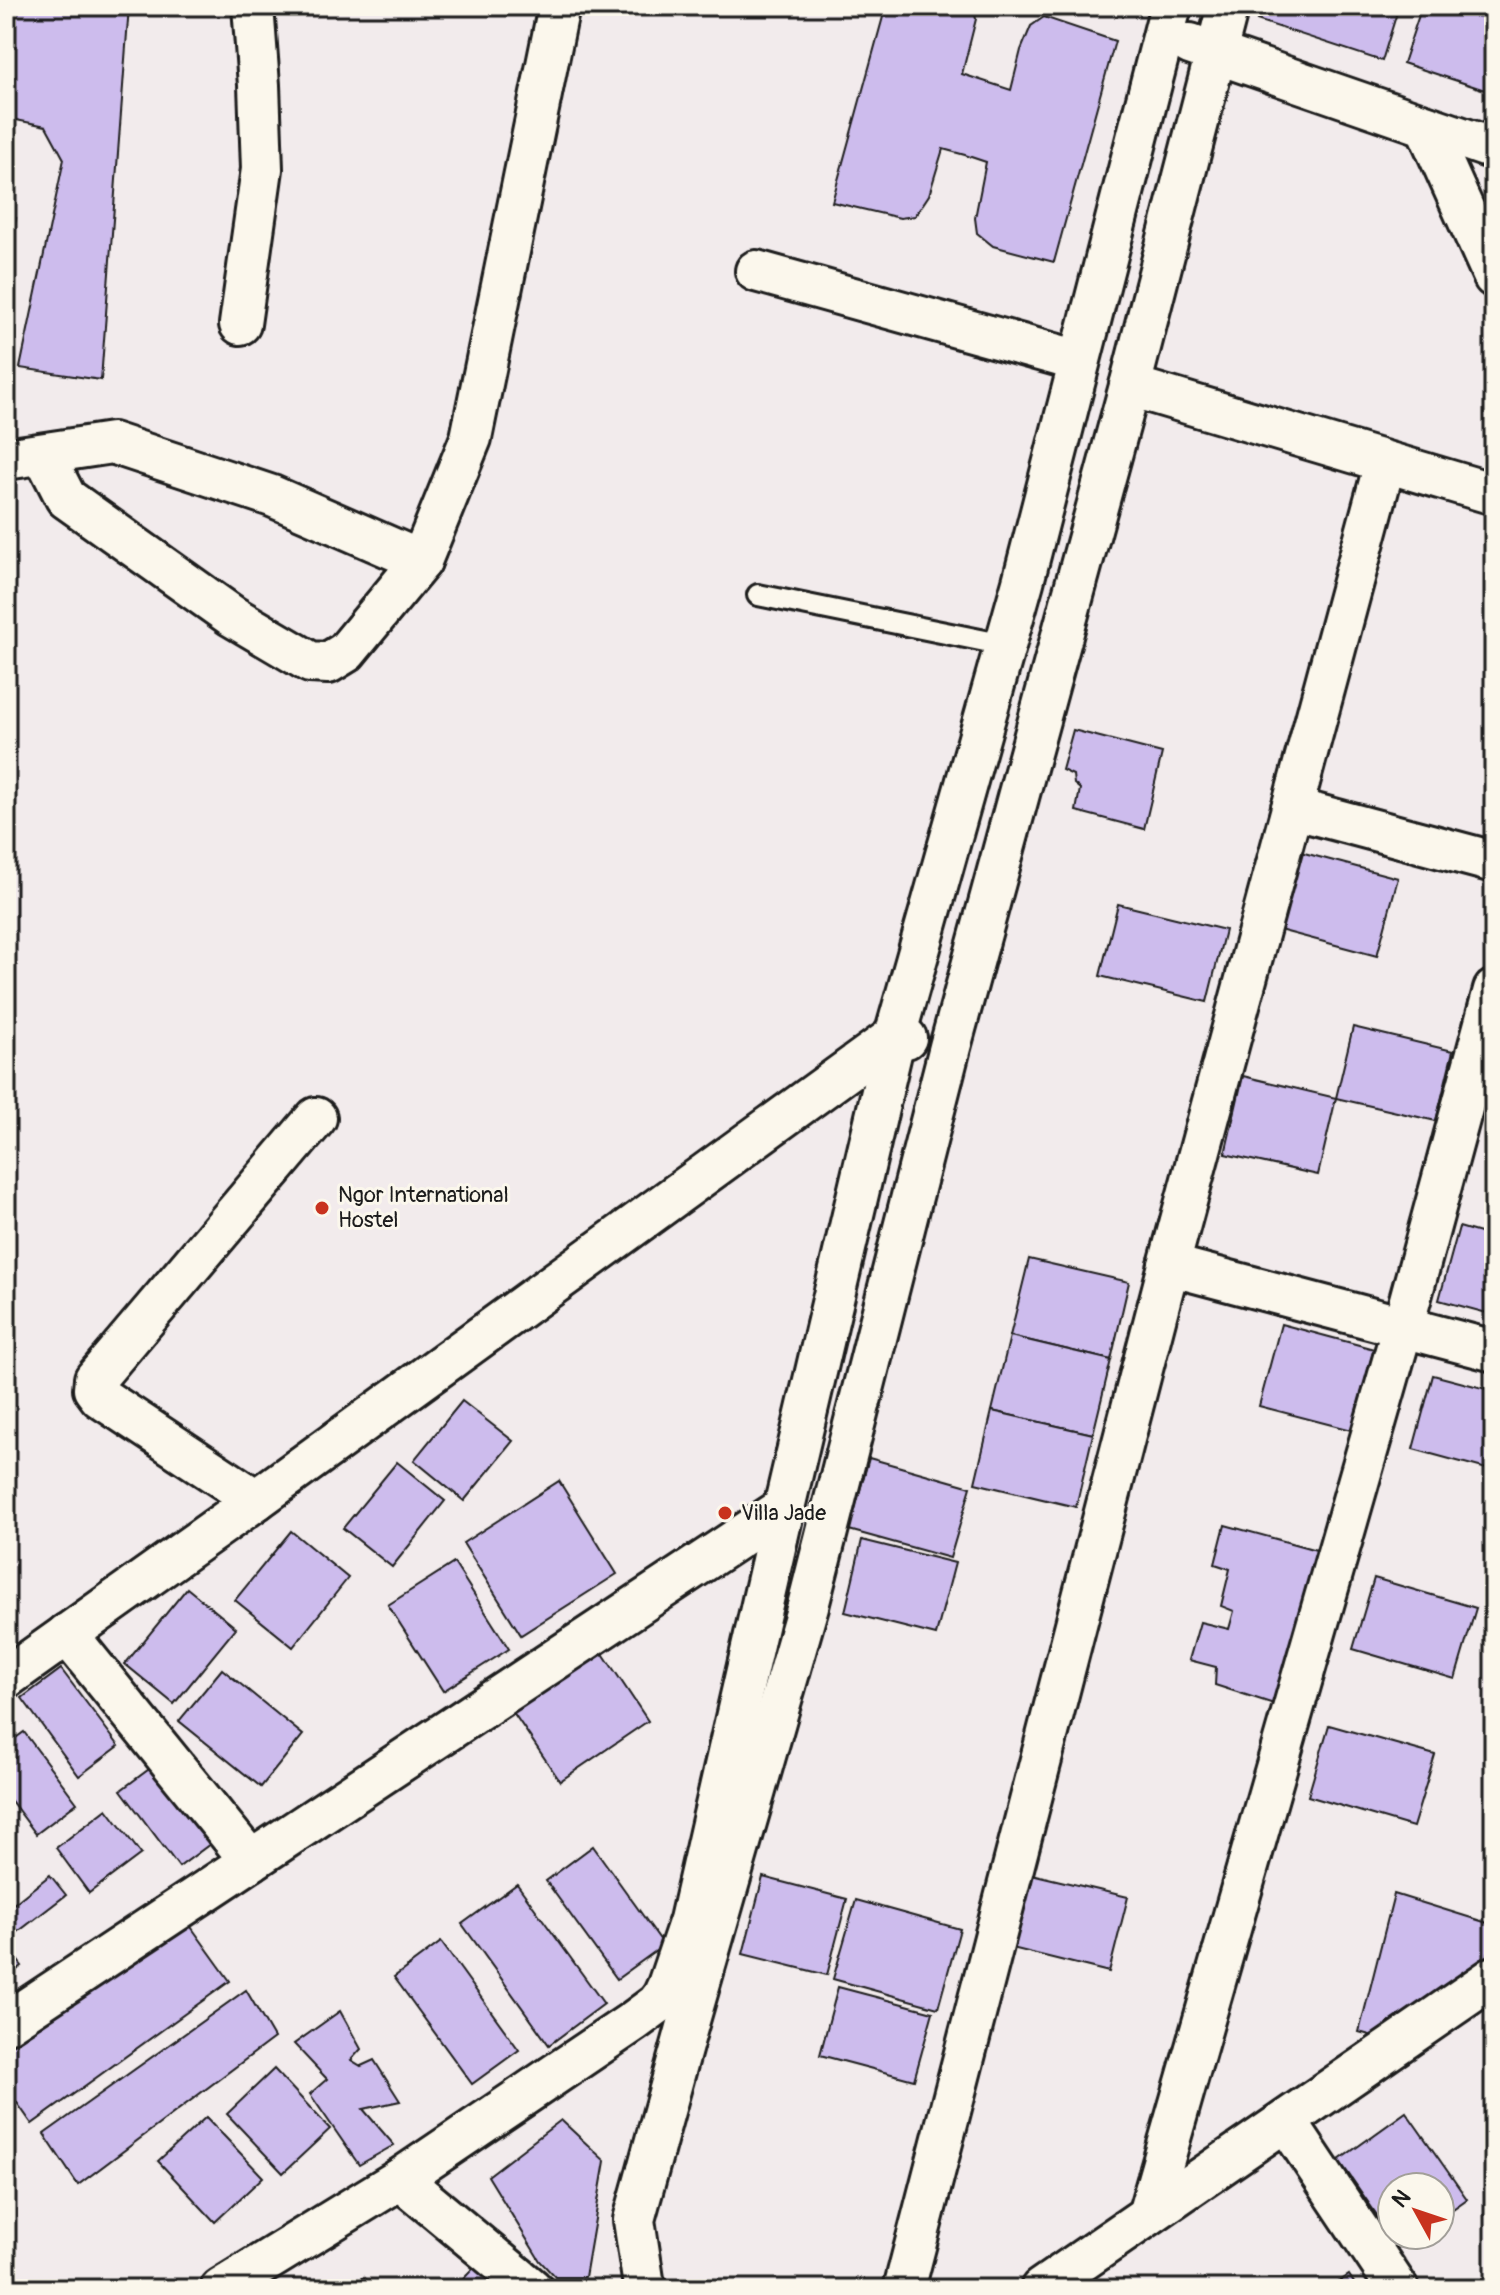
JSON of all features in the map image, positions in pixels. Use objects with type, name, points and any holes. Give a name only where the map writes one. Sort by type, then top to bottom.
[{"type":"street","points":[[240,324],[262,169],[253,6]]},
{"type":"street","points":[[25,457],[66,498],[232,616],[310,662],[328,663],[346,652],[421,561],[471,438],[559,6]]},
{"type":"street","points":[[647,2289],[634,2220],[808,1606],[950,1047],[1130,386],[1228,6]]},
{"type":"street","points":[[221,2289],[400,2179],[634,2021],[657,2004],[668,1985],[690,1920],[895,1036],[1023,582],[1168,21],[1216,53],[1494,149]]},
{"type":"street","points":[[1426,126],[1494,277]]},
{"type":"street","points":[[756,271],[1079,361]]},
{"type":"street","points":[[1130,386],[1494,494]]},
{"type":"street","points":[[25,457],[112,443],[272,496],[421,561]]},
{"type":"street","points":[[904,2289],[1169,1265],[1385,463]]},
{"type":"street","points":[[1292,808],[1494,862]]},
{"type":"street","points":[[1148,2215],[1403,1326],[1494,990]]},
{"type":"street","points":[[6,1678],[895,1036],[950,1047]]},
{"type":"street","points":[[256,1500],[100,1397],[94,1389],[95,1379],[316,1118]]},
{"type":"street","points":[[1169,1265],[1494,1351]]},
{"type":"street","points":[[6,2023],[784,1508]]},
{"type":"street","points":[[67,1634],[251,1861]]},
{"type":"street","points":[[1041,2289],[1494,1977]]},
{"type":"street","points":[[1286,2121],[1398,2289]]},
{"type":"street","points":[[400,2179],[532,2289]]},
{"type":"lane","points":[[758,595],[1005,645]]},
{"type":"building","points":[[6,6],[129,6],[101,380],[20,368],[64,159],[46,126],[6,118]]},
{"type":"building","points":[[886,6],[973,6],[976,19],[962,74],[1011,90],[1031,26],[1044,17],[1115,41],[1054,262],[993,246],[977,233],[975,218],[986,162],[943,149],[929,195],[915,216],[900,218],[832,202]]},
{"type":"building","points":[[1261,6],[1399,6],[1382,61],[1257,20]]},
{"type":"building","points":[[1422,6],[1449,6],[1494,20],[1494,93],[1403,63]]},
{"type":"building","points":[[6,216],[16,218],[6,268]]},
{"type":"building","points":[[1073,730],[1162,753],[1144,829],[1076,811],[1080,789],[1074,784],[1073,775],[1062,770]]},
{"type":"building","points":[[1289,849],[1398,878],[1377,956],[1268,927]]},
{"type":"building","points":[[1118,904],[1225,930],[1207,1002],[1100,976]]},
{"type":"building","points":[[1353,1027],[1453,1051],[1436,1121],[1336,1098]]},
{"type":"building","points":[[1243,1076],[1336,1098],[1318,1175],[1225,1154]]},
{"type":"building","points":[[1459,1227],[1494,1237],[1494,1315],[1439,1300]]},
{"type":"building","points":[[1029,1259],[1129,1282],[1111,1360],[1010,1336]]},
{"type":"building","points":[[1281,1324],[1374,1349],[1351,1430],[1259,1406]]},
{"type":"building","points":[[1010,1336],[1111,1360],[1093,1434],[992,1411]]},
{"type":"building","points":[[1433,1375],[1494,1391],[1494,1471],[1413,1449]]},
{"type":"building","points":[[462,1401],[513,1441],[464,1501],[414,1460]]},
{"type":"building","points":[[992,1411],[1093,1434],[1076,1507],[975,1483]]},
{"type":"building","points":[[869,1458],[971,1487],[950,1558],[849,1530]]},
{"type":"building","points":[[397,1462],[445,1501],[392,1567],[343,1528]]},
{"type":"building","points":[[559,1481],[617,1574],[521,1635],[463,1543]]},
{"type":"building","points":[[1225,1525],[1320,1551],[1277,1705],[1215,1685],[1216,1667],[1189,1660],[1200,1622],[1229,1629],[1234,1611],[1221,1606],[1230,1569],[1215,1564]]},
{"type":"building","points":[[291,1531],[348,1578],[293,1647],[235,1600]]},
{"type":"building","points":[[862,1540],[955,1563],[936,1635],[845,1612]]},
{"type":"building","points":[[454,1563],[509,1649],[443,1691],[388,1605]]},
{"type":"building","points":[[1374,1578],[1476,1608],[1455,1679],[1353,1649]]},
{"type":"building","points":[[187,1588],[236,1628],[174,1704],[125,1664]]},
{"type":"building","points":[[602,1652],[648,1721],[560,1781],[513,1712]]},
{"type":"building","points":[[61,1669],[119,1746],[79,1776],[22,1698]]},
{"type":"building","points":[[222,1669],[303,1735],[261,1787],[179,1721]]},
{"type":"building","points":[[1329,1725],[1435,1755],[1413,1827],[1308,1796]]},
{"type":"building","points":[[24,1732],[77,1803],[36,1834],[6,1794],[6,1745]]},
{"type":"building","points":[[160,1761],[218,1838],[179,1867],[121,1790]]},
{"type":"building","points":[[107,1809],[141,1854],[89,1893],[56,1848]]},
{"type":"building","points":[[593,1846],[664,1945],[617,1979],[546,1881]]},
{"type":"building","points":[[1027,1873],[1128,1897],[1109,1972],[1008,1947]]},
{"type":"building","points":[[50,1875],[66,1895],[10,1938],[6,1932],[6,1910]]},
{"type":"building","points":[[763,1877],[847,1899],[827,1975],[743,1954]]},
{"type":"building","points":[[517,1884],[604,2004],[549,2045],[462,1924]]},
{"type":"building","points":[[1394,1894],[1494,1925],[1494,1929],[1486,1964],[1391,2041],[1359,2032]]},
{"type":"building","points":[[856,1900],[960,1929],[938,2008],[833,1979]]},
{"type":"building","points":[[189,1924],[230,1981],[32,2124],[6,2087],[6,2049]]},
{"type":"building","points":[[441,1942],[519,2050],[472,2084],[394,1977]]},
{"type":"building","points":[[6,1945],[22,1966],[6,1978]]},
{"type":"building","points":[[838,1987],[933,2012],[914,2080],[820,2055]]},
{"type":"building","points":[[246,1990],[274,2038],[78,2185],[44,2134]]},
{"type":"building","points":[[340,2011],[361,2049],[351,2060],[361,2066],[374,2060],[400,2101],[363,2109],[394,2145],[359,2165],[310,2094],[327,2079],[294,2044]]},
{"type":"building","points":[[274,2069],[330,2129],[283,2173],[227,2114]]},
{"type":"building","points":[[1406,2112],[1447,2171],[1376,2171],[1376,2214],[1339,2160]]},
{"type":"building","points":[[206,2117],[263,2177],[215,2222],[158,2161]]},
{"type":"building","points":[[561,2120],[605,2161],[585,2277],[555,2277],[540,2261],[488,2176]]},
{"type":"building","points":[[1456,2183],[1467,2199],[1456,2207]]},
{"type":"building","points":[[482,2259],[516,2289],[454,2289]]},
{"type":"building","points":[[1349,2275],[1358,2289],[1328,2289]]},
{"type":"building","points":[[364,2277],[375,2289],[351,2289]]},
{"type":"place","name":"Ngor International Hostel","points":[[322,1208]]},
{"type":"place","name":"Villa Jade","points":[[725,1513]]}]
